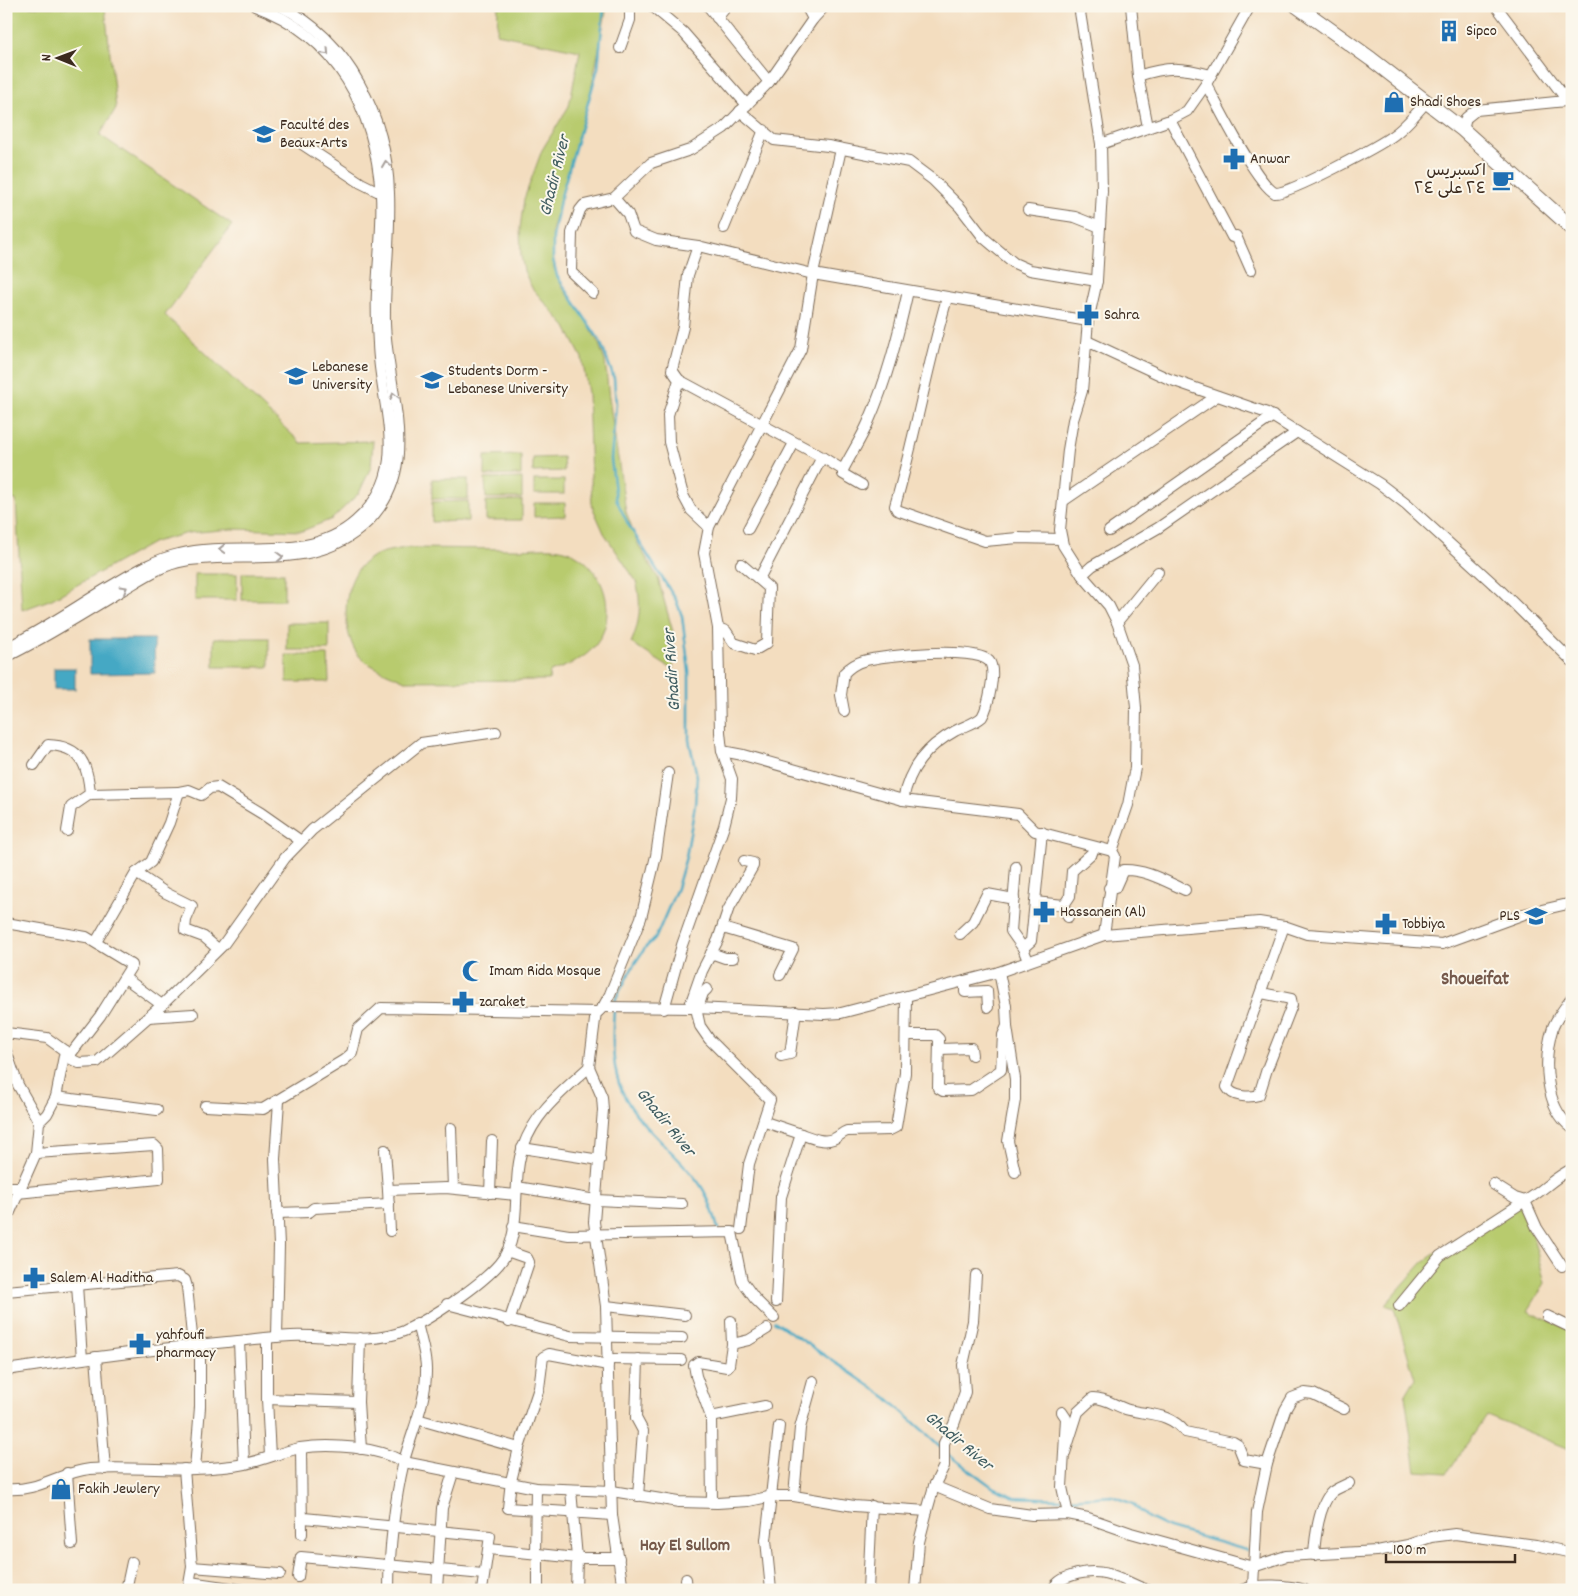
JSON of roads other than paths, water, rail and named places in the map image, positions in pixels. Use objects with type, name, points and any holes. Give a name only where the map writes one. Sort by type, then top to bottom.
[{"type":"highway","points":[[1297,6],[1427,101],[1463,130],[1572,228]]},
{"type":"street","points":[[255,6],[294,24],[325,51],[344,74],[357,97],[372,137],[385,194]]},
{"type":"street","points":[[6,648],[39,634],[172,564],[202,559],[302,556],[331,547],[360,529],[376,512],[392,483],[395,451],[385,323],[385,194],[382,136],[344,59],[305,20],[280,6]]},
{"type":"street","points":[[620,48],[630,20],[630,6]]},
{"type":"street","points":[[652,6],[682,32],[744,108],[774,140],[841,149],[909,162],[933,180],[960,207],[984,238],[1014,264],[1030,270],[1097,281]]},
{"type":"street","points":[[708,6],[770,82]]},
{"type":"street","points":[[718,18],[728,6]]},
{"type":"street","points":[[806,6],[813,19]]},
{"type":"street","points":[[593,293],[571,272],[572,233],[580,210],[584,205],[614,198],[651,163],[690,150],[715,135],[770,82],[813,19],[826,6]]},
{"type":"street","points":[[1079,6],[1101,144],[1102,191],[1097,281],[1088,321],[1082,392],[1073,420],[1068,450],[1061,539],[1082,575],[1109,606],[1117,622],[1132,665],[1136,708],[1135,768],[1128,805],[1112,850],[1115,856],[1109,888],[1104,935]]},
{"type":"street","points":[[1131,6],[1138,76],[1148,127]]},
{"type":"street","points":[[1101,144],[1170,120],[1187,111],[1209,79],[1250,6]]},
{"type":"street","points":[[1496,6],[1569,104]]},
{"type":"street","points":[[1138,76],[1164,68],[1191,70],[1209,79],[1251,163],[1269,188],[1279,193],[1387,140],[1411,120],[1427,101]]},
{"type":"street","points":[[1463,130],[1466,118],[1476,110],[1569,104]]},
{"type":"street","points":[[1170,120],[1232,237],[1236,236],[1251,270]]},
{"type":"street","points":[[724,228],[764,130]]},
{"type":"street","points":[[302,144],[385,194]]},
{"type":"street","points":[[664,1009],[684,937],[724,826],[731,798],[732,779],[722,751],[718,628],[704,553],[709,527],[763,427],[801,349],[813,274],[841,149]]},
{"type":"street","points":[[614,198],[628,214],[633,228],[639,234],[656,240],[698,246],[813,274],[1088,321]]},
{"type":"street","points":[[1028,210],[1075,217],[1100,227]]},
{"type":"street","points":[[698,246],[688,275],[683,327],[672,370],[679,380],[763,427],[822,457],[843,470],[843,474],[862,485]]},
{"type":"street","points":[[843,470],[868,424],[890,363],[908,291]]},
{"type":"street","points":[[947,298],[932,351],[922,407],[895,506],[896,510],[985,541],[1018,538],[1061,539]]},
{"type":"street","points":[[1087,341],[1142,368],[1273,416],[1380,484],[1406,504],[1498,588],[1572,661]]},
{"type":"street","points":[[679,380],[668,415],[670,442],[683,495],[691,510],[709,527]]},
{"type":"street","points":[[1063,501],[1217,396]]},
{"type":"street","points":[[1109,531],[1273,416]]},
{"type":"street","points":[[1082,575],[1092,566],[1158,528],[1297,432]]},
{"type":"street","points":[[748,529],[794,443]]},
{"type":"street","points":[[759,580],[822,457]]},
{"type":"street","points":[[718,628],[726,631],[734,643],[755,650],[767,643],[770,588],[741,564]]},
{"type":"street","points":[[1117,622],[1158,572]]},
{"type":"street","points":[[6,657],[39,634]]},
{"type":"street","points":[[844,712],[841,695],[844,673],[861,662],[926,653],[950,653],[983,657],[989,661],[993,671],[992,683],[982,717],[943,738],[923,757],[907,780],[903,800]]},
{"type":"street","points":[[6,1033],[47,1038],[79,1063],[97,1062],[162,1005],[218,949],[236,929],[285,858],[301,841],[421,743],[496,732]]},
{"type":"street","points":[[34,765],[48,745],[62,745],[76,753],[89,772],[90,794]]},
{"type":"street","points":[[722,751],[743,754],[903,800],[1018,814],[1035,831],[1112,850]]},
{"type":"street","points":[[6,1370],[82,1358],[196,1345],[272,1338],[360,1338],[403,1331],[447,1304],[499,1264],[507,1251],[513,1226],[522,1148],[534,1121],[550,1102],[589,1067],[606,1009],[641,918],[656,856],[668,773]]},
{"type":"street","points":[[67,831],[71,807],[90,794],[179,792],[189,790],[201,795],[210,788],[218,787],[261,813],[301,841]]},
{"type":"street","points":[[96,942],[136,873],[151,862],[169,823],[179,792]]},
{"type":"street","points":[[1023,948],[1031,941],[1042,832]]},
{"type":"street","points":[[1064,905],[1070,896],[1072,871],[1092,853],[1094,847]]},
{"type":"street","points":[[741,1229],[749,1164],[765,1122],[770,1100],[709,1039],[700,1026],[695,1008],[711,953],[723,928],[728,910],[753,866],[753,863],[744,860]]},
{"type":"street","points":[[1016,867],[1011,931],[1023,948],[1028,961]]},
{"type":"street","points":[[1109,888],[1115,888],[1122,870],[1129,870],[1151,875],[1185,890]]},
{"type":"street","points":[[136,873],[166,893],[192,906],[186,920],[185,930],[204,937],[218,949]]},
{"type":"street","points":[[960,934],[973,922],[987,894],[1014,899]]},
{"type":"street","points":[[1035,902],[1064,905]]},
{"type":"street","points":[[205,1106],[263,1109],[344,1060],[352,1053],[358,1029],[381,1008],[695,1008],[841,1013],[999,972],[1104,935],[1259,922],[1284,926],[1307,934],[1442,944],[1524,914],[1572,903]]},
{"type":"street","points":[[1064,905],[1068,917]]},
{"type":"street","points":[[6,923],[86,937],[132,965],[100,1016],[67,1053],[56,1097],[47,1114],[40,1122],[36,1153],[6,1221]]},
{"type":"street","points":[[1262,993],[1291,999],[1292,1005],[1259,1095],[1248,1098],[1230,1092],[1227,1087],[1262,993],[1284,926]]},
{"type":"street","points":[[723,928],[793,949],[780,975]]},
{"type":"street","points":[[711,953],[725,958],[733,958]]},
{"type":"street","points":[[999,972],[1006,1006],[1006,1026],[1016,1079],[1015,1100],[1008,1141],[1015,1172]]},
{"type":"street","points":[[124,978],[162,1005]]},
{"type":"street","points":[[965,981],[965,992],[987,991],[988,1007]]},
{"type":"street","points":[[695,1008],[707,989]]},
{"type":"street","points":[[765,1122],[822,1141],[835,1139],[840,1133],[847,1131],[890,1130],[896,1127],[905,1073],[906,997]]},
{"type":"street","points":[[1572,998],[1554,1026],[1548,1058],[1550,1095],[1557,1111],[1572,1128]]},
{"type":"street","points":[[781,1056],[790,1054],[796,1012]]},
{"type":"street","points":[[147,1018],[193,1014]]},
{"type":"street","points":[[907,1035],[935,1035],[939,1039],[938,1088],[953,1091],[976,1089],[1001,1070],[1003,1035],[1006,1026]]},
{"type":"street","points":[[939,1050],[971,1048],[972,1055]]},
{"type":"street","points":[[6,1051],[18,1085],[40,1122]]},
{"type":"street","points":[[589,1067],[602,1097],[603,1121],[595,1235],[606,1306],[612,1514],[623,1590]]},
{"type":"street","points":[[6,1084],[18,1085]]},
{"type":"street","points":[[56,1097],[157,1110]]},
{"type":"street","points":[[270,1456],[267,1399],[279,1245],[275,1160],[279,1100]]},
{"type":"street","points":[[451,1128],[453,1188]]},
{"type":"street","points":[[776,1302],[781,1197],[801,1134]]},
{"type":"street","points":[[490,1192],[492,1141]]},
{"type":"street","points":[[6,1187],[19,1190],[159,1179],[158,1149],[154,1145],[36,1153]]},
{"type":"street","points":[[522,1148],[600,1160]]},
{"type":"street","points":[[386,1150],[390,1231]]},
{"type":"street","points":[[1399,1306],[1440,1256],[1534,1196],[1553,1179],[1572,1169]]},
{"type":"street","points":[[1493,1184],[1515,1198],[1525,1201],[1537,1228],[1562,1266]]},
{"type":"street","points":[[388,1190],[453,1188],[490,1192],[517,1191],[596,1200],[682,1204]]},
{"type":"street","points":[[276,1213],[309,1212],[314,1208],[389,1204]]},
{"type":"street","points":[[513,1226],[562,1234],[595,1235],[732,1232],[742,1281],[755,1299],[774,1318]]},
{"type":"street","points":[[507,1251],[527,1258],[529,1262],[509,1322]]},
{"type":"street","points":[[914,1590],[919,1542],[934,1486],[944,1466],[944,1447],[958,1416],[965,1392],[963,1365],[973,1321],[976,1275]]},
{"type":"street","points":[[6,1291],[178,1276],[185,1280],[196,1345],[200,1407],[196,1469]]},
{"type":"street","points":[[77,1285],[82,1358]]},
{"type":"street","points":[[447,1304],[509,1322],[570,1336],[682,1338]]},
{"type":"street","points":[[606,1306],[685,1315]]},
{"type":"street","points":[[1546,1316],[1572,1328]]},
{"type":"street","points":[[712,1502],[711,1417],[696,1376],[694,1364],[698,1362],[727,1367],[729,1365],[732,1344],[731,1321]]},
{"type":"street","points":[[389,1590],[389,1565],[404,1462],[423,1401],[426,1369],[417,1323]]},
{"type":"street","points":[[732,1344],[749,1340],[767,1329]]},
{"type":"street","points":[[360,1338],[358,1402],[361,1449]]},
{"type":"street","points":[[239,1341],[244,1464]]},
{"type":"street","points":[[612,1514],[508,1508],[511,1481],[519,1448],[539,1388],[545,1356],[549,1354],[608,1362],[638,1359],[681,1360]]},
{"type":"street","points":[[96,1357],[105,1469]]},
{"type":"street","points":[[638,1359],[636,1418],[643,1431],[638,1496]]},
{"type":"street","points":[[794,1496],[800,1428],[812,1381]]},
{"type":"street","points":[[1305,1590],[1284,1585],[1274,1589],[1248,1588],[1253,1567],[1257,1512],[1266,1464],[1285,1410],[1292,1398],[1305,1393],[1313,1394],[1344,1409]]},
{"type":"street","points":[[1065,1453],[1078,1412],[1093,1398],[1103,1398],[1128,1410],[1168,1417],[1177,1422],[1184,1432],[1233,1442],[1238,1445],[1244,1460],[1266,1464]]},
{"type":"street","points":[[267,1399],[358,1402]]},
{"type":"street","points":[[711,1417],[764,1406]]},
{"type":"street","points":[[1062,1412],[1066,1418],[1065,1505]]},
{"type":"street","points":[[417,1419],[519,1448]]},
{"type":"street","points":[[771,1590],[766,1540],[779,1426]]},
{"type":"street","points":[[301,1448],[304,1518],[302,1534]]},
{"type":"street","points":[[6,1489],[34,1487],[67,1473],[105,1469],[196,1469],[244,1464],[301,1448],[361,1449],[390,1454],[404,1462],[453,1473],[511,1481],[536,1488],[612,1491],[678,1502],[749,1501],[772,1496],[794,1496],[927,1511]]},
{"type":"street","points":[[184,1469],[192,1567],[189,1586],[244,1590]]},
{"type":"street","points":[[67,1473],[72,1544]]},
{"type":"street","points":[[437,1590],[442,1508],[453,1473]]},
{"type":"street","points":[[1314,1555],[1316,1530],[1328,1496],[1334,1490],[1350,1483]]},
{"type":"street","points":[[934,1486],[990,1509],[1032,1515],[1065,1505],[1253,1567],[1286,1556],[1377,1551],[1408,1545],[1430,1537],[1455,1534],[1536,1545],[1572,1553]]},
{"type":"street","points":[[536,1488],[538,1590]]},
{"type":"street","points":[[571,1490],[578,1558],[576,1590]]},
{"type":"street","points":[[868,1590],[872,1506]]},
{"type":"street","points":[[304,1518],[490,1536],[490,1550],[482,1590]]},
{"type":"street","points":[[490,1550],[578,1558],[619,1558]]},
{"type":"street","points":[[298,1577],[301,1557],[484,1574]]},
{"type":"street","points":[[126,1590],[132,1562]]},
{"type":"street","points":[[192,1567],[280,1574]]},
{"type":"street","points":[[1052,1590],[1059,1581],[1069,1576],[1096,1571],[1107,1573],[1147,1590]]},
{"type":"street","points":[[686,1579],[687,1590]]},
{"type":"water","points":[[90,639],[154,639],[155,673],[90,674]]},
{"type":"water","points":[[54,668],[75,668],[75,689],[54,689]]},
{"type":"waterway","name":"Ghadir River","points":[[604,6],[598,68],[560,200],[553,238],[553,259],[557,276],[600,341],[614,378],[616,404],[611,459],[616,499],[628,524],[676,600],[682,616],[689,671],[689,740],[697,776],[695,805],[686,857],[677,888],[656,937],[645,948],[635,963],[616,998],[615,1006]]},
{"type":"waterway","name":"Ghadir River","points":[[614,1011],[613,1041],[616,1073],[622,1091],[638,1117],[701,1186],[711,1206],[718,1229]]},
{"type":"waterway","name":"Ghadir River","points":[[774,1321],[886,1397],[941,1447]]},
{"type":"waterway","name":"Ghadir River","points":[[946,1453],[994,1488],[1015,1497],[1062,1499]]},
{"type":"waterway","name":"Ghadir River","points":[[1068,1499],[1112,1496],[1133,1504],[1148,1518],[1169,1528],[1246,1550]]},
{"type":"place","name":"Sipco","points":[[1449,31]]},
{"type":"place","name":"Shadi Shoes","points":[[1394,102]]},
{"type":"place","name":"Faculté des Beaux-Arts","points":[[264,134]]},
{"type":"place","name":"Anwar","points":[[1234,159]]},
{"type":"place","name":"اكسبريس ٢٤ على ٢٤","points":[[1503,180]]},
{"type":"place","name":"Sahra","points":[[1088,315]]},
{"type":"place","name":"Lebanese University","points":[[296,376]]},
{"type":"place","name":"Students Dorm - Lebanese University","points":[[432,380]]},
{"type":"place","name":"Hassanein (Al)","points":[[1044,912]]},
{"type":"place","name":"PLS","points":[[1536,916]]},
{"type":"place","name":"Tobbiya","points":[[1386,924]]},
{"type":"place","name":"Imam Rida Mosque","points":[[473,971]]},
{"type":"place","name":"zaraket","points":[[463,1002]]},
{"type":"place","name":"Salem Al Haditha","points":[[34,1278]]},
{"type":"place","name":"yahfoufi pharmacy","points":[[140,1344]]},
{"type":"place","name":"Fakih Jewlery","points":[[61,1489]]},
{"type":"district","name":"Shoueifat","points":[[1475,980]]},
{"type":"district","name":"Hay El Sullom","points":[[685,1546]]}]
